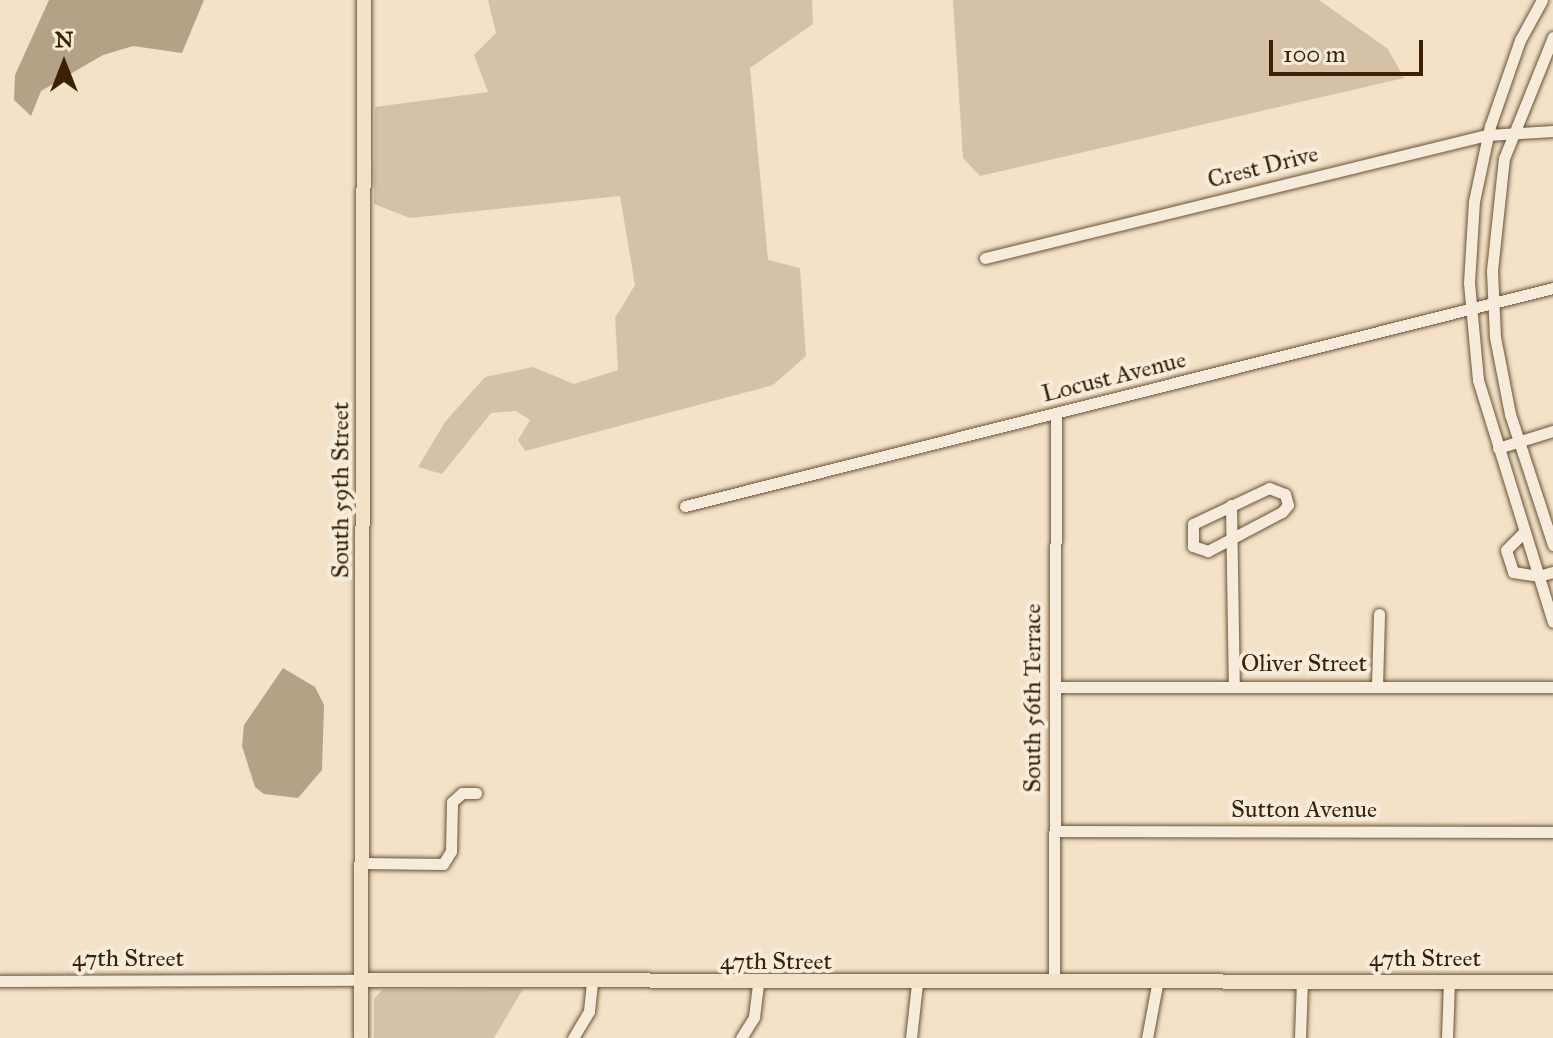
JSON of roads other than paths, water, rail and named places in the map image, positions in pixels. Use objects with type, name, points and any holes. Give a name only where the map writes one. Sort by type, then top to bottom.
[{"type":"main road","name":"South 59th Street","points":[[361,1038],[364,0]]},
{"type":"main road","name":"47th Street","points":[[361,980],[758,985],[1158,980],[1553,982]]},
{"type":"street","points":[[1542,0],[1505,77],[1487,135],[1474,201],[1472,309],[1478,380],[1553,622]]},
{"type":"street","points":[[1553,37],[1512,134],[1500,188],[1493,304],[1499,365],[1519,441],[1553,545]]},
{"type":"street","name":"Crest Drive","points":[[985,258],[1487,135],[1553,131]]},
{"type":"street","name":"Locust Avenue","points":[[685,506],[1553,288]]},
{"type":"street","name":"South 56th Terrace","points":[[1054,981],[1056,414]]},
{"type":"street","points":[[1498,448],[1553,431]]},
{"type":"street","points":[[1279,488],[1288,505],[1232,538],[1202,552],[1189,539],[1193,524],[1231,505],[1279,488]]},
{"type":"street","points":[[1231,505],[1234,686]]},
{"type":"street","points":[[1524,532],[1506,550],[1506,560],[1513,572],[1538,576],[1553,572]]},
{"type":"street","points":[[1377,686],[1379,614]]},
{"type":"street","name":"Oliver Street","points":[[1056,687],[1553,687]]},
{"type":"street","points":[[362,863],[443,864],[451,851],[452,802],[462,793],[476,793]]},
{"type":"street","name":"Sutton Avenue","points":[[1055,831],[1553,832]]},
{"type":"street","name":"47th Street","points":[[0,981],[361,980]]},
{"type":"street","points":[[1147,1038],[1158,980]]},
{"type":"street","points":[[1300,1038],[1302,980]]},
{"type":"street","points":[[1447,1038],[1449,982]]},
{"type":"street","points":[[573,1038],[589,1011],[592,984]]},
{"type":"street","points":[[911,1038],[917,984]]},
{"type":"street","points":[[741,1038],[754,1017],[758,985]]}]
